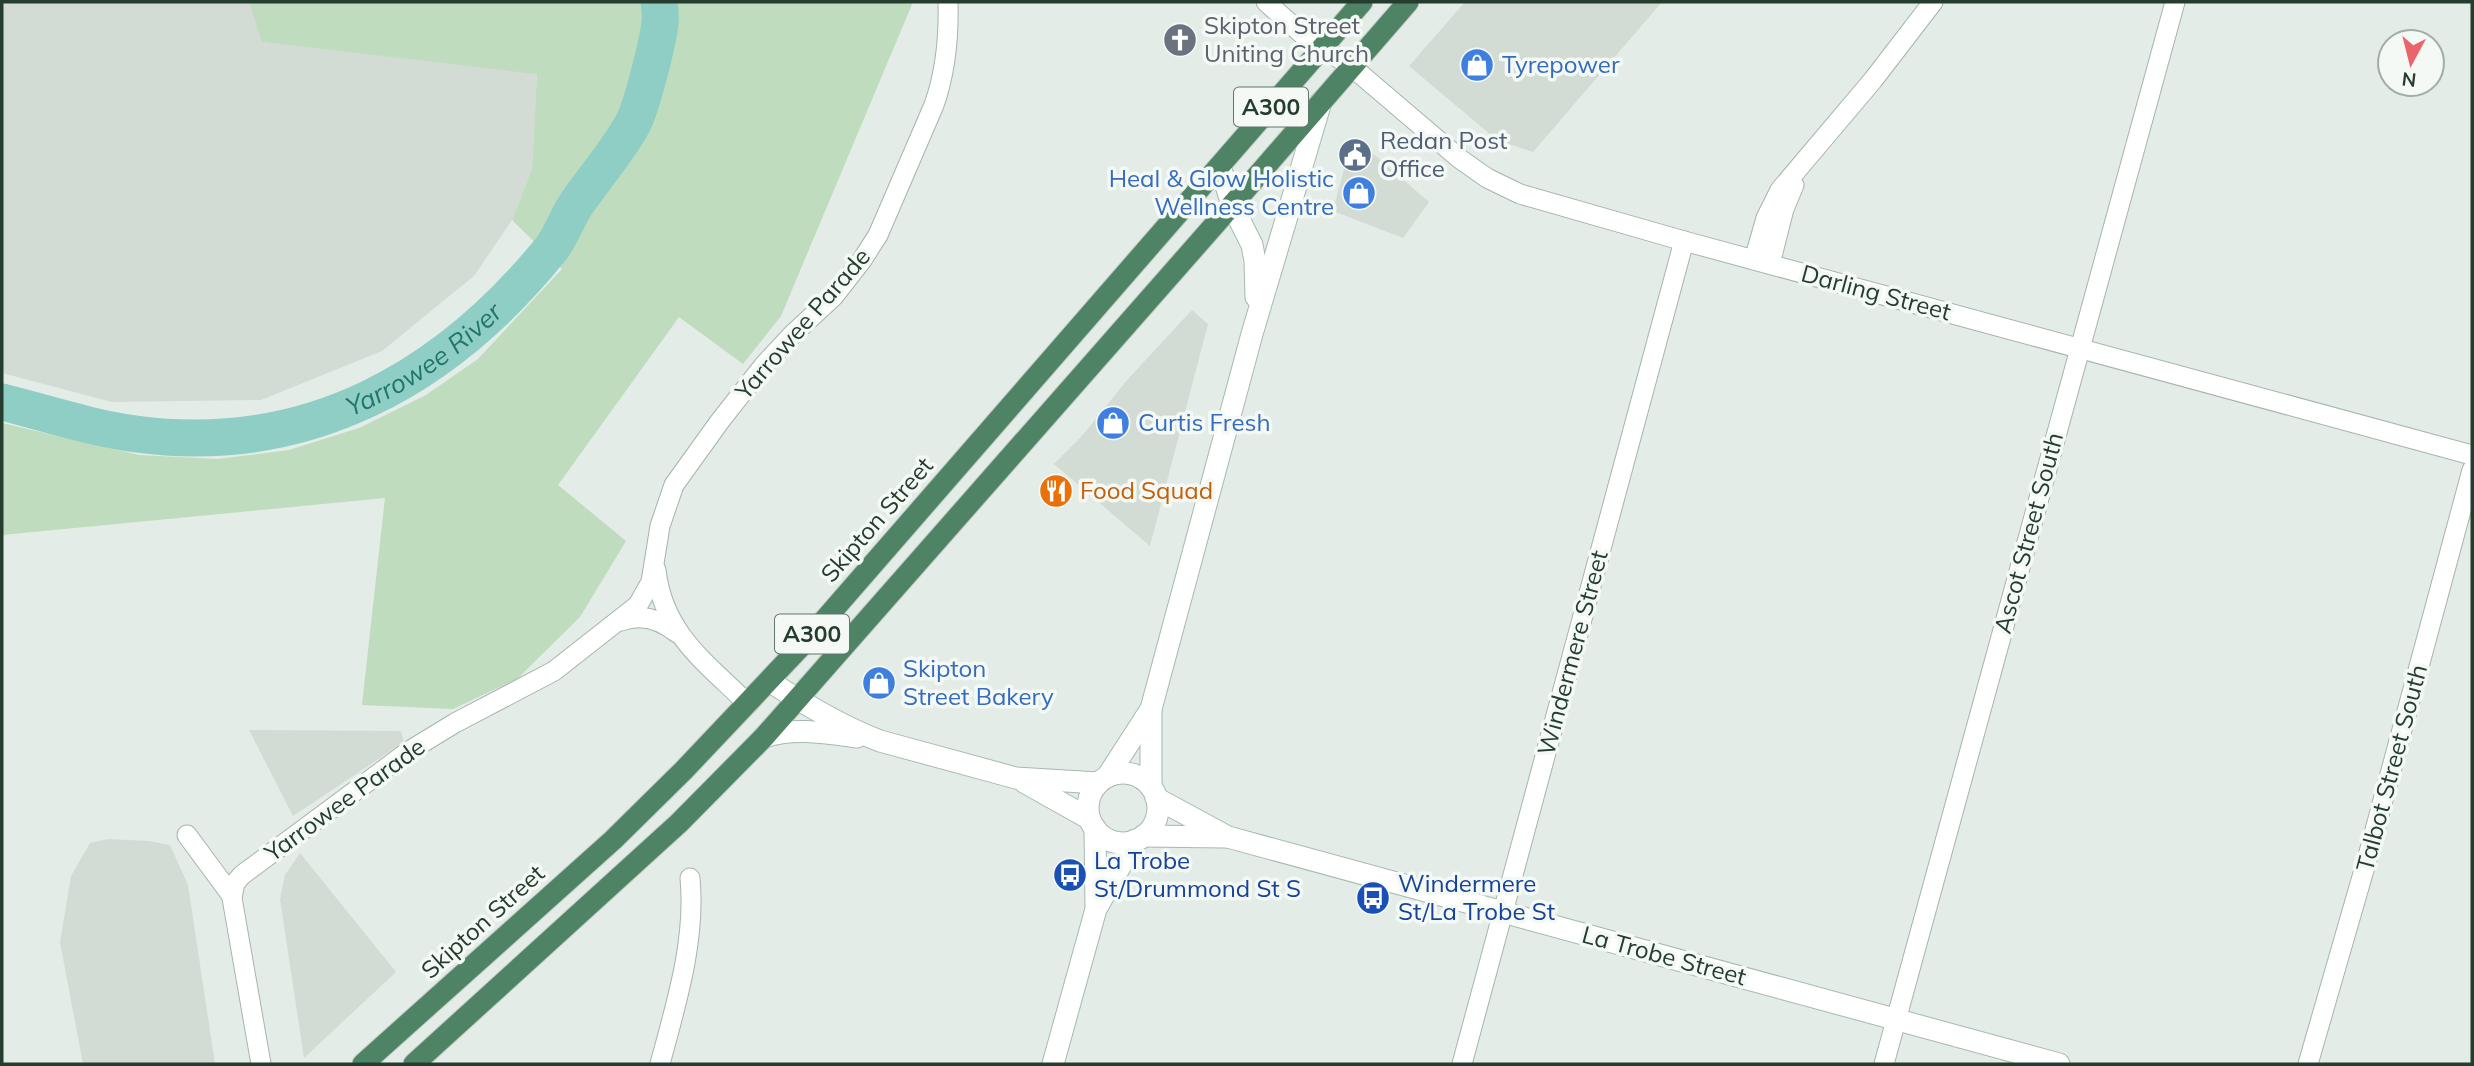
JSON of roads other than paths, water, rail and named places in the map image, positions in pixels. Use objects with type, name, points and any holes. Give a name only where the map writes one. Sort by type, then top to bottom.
[{"type":"highway","name":"Skipton Street","points":[[363,1064],[613,840],[748,704],[807,640],[1363,2]]},
{"type":"highway","name":"A300","points":[[414,1064],[679,823],[764,737],[1408,2]]},
{"type":"main road","points":[[1054,1064],[1096,909],[1139,838],[1156,819],[1151,709],[1252,334],[1321,102]]},
{"type":"main road","points":[[1220,166],[1232,205],[1248,235],[1255,261],[1252,334]]},
{"type":"main road","points":[[769,681],[797,700],[859,733],[1016,778],[1063,802],[1092,824],[1102,836],[1112,841],[1139,838]]},
{"type":"main road","points":[[1096,909],[1089,800],[1151,709]]},
{"type":"main road","points":[[764,737],[801,732],[880,741]]},
{"type":"main road","points":[[1016,778],[1103,780],[1119,773],[1131,774],[1142,778],[1153,792]]},
{"type":"main road","name":"La Trobe Street","points":[[1153,792],[1228,836],[2059,1064]]},
{"type":"main road","name":"La Trobe Street","points":[[1139,838],[1228,836]]},
{"type":"street","name":"Yarrowee Parade","points":[[232,896],[235,883],[242,875],[386,768],[455,723],[554,671],[634,609],[646,595],[666,504],[680,477],[764,365],[834,296],[874,242],[937,96],[945,70],[948,46],[948,2]]},
{"type":"street","points":[[1266,2],[1321,48]]},
{"type":"street","points":[[1762,262],[1771,205],[1785,184],[1873,80],[1933,2]]},
{"type":"street","name":"Ascot Street South","points":[[1884,1064],[2175,2]]},
{"type":"street","name":"Darling Street","points":[[1321,48],[1352,67],[1460,159],[1494,182],[1539,200],[2472,455]]},
{"type":"street","name":"Windermere Street","points":[[1462,1064],[1684,241]]},
{"type":"street","name":"Talbot Street South","points":[[2308,1064],[2382,807],[2472,470]]},
{"type":"street","name":"Yarrowee Parade","points":[[656,555],[662,598],[680,635]]},
{"type":"street","name":"Yarrowee Parade","points":[[614,625],[626,619],[647,618],[664,624],[680,635],[748,704]]},
{"type":"street","points":[[187,835],[232,896],[261,1064]]},
{"type":"street","points":[[660,1064],[688,945],[690,878]]},
{"type":"waterway","name":"Yarrowee River","points":[[2,402],[119,431],[199,438],[258,433],[315,420],[368,399],[419,371],[466,336],[510,295],[551,249],[577,203],[613,155],[636,117],[640,105],[660,23],[659,2]]},
{"type":"place","name":"Skipton Street Uniting Church","points":[[1180,40]]},
{"type":"place","name":"Tyrepower","points":[[1477,65]]},
{"type":"place","name":"Redan Post Office","points":[[1355,155]]},
{"type":"place","name":"Heal & Glow Holistic Wellness Centre","points":[[1359,193]]},
{"type":"place","name":"Curtis Fresh","points":[[1113,423]]},
{"type":"place","name":"Food Squad","points":[[1056,491]]},
{"type":"place","name":"Skipton Street Bakery","points":[[879,683]]},
{"type":"place","name":"La Trobe St/Drummond St S","points":[[1070,875]]},
{"type":"place","name":"Windermere St/La Trobe St","points":[[1373,898]]}]
